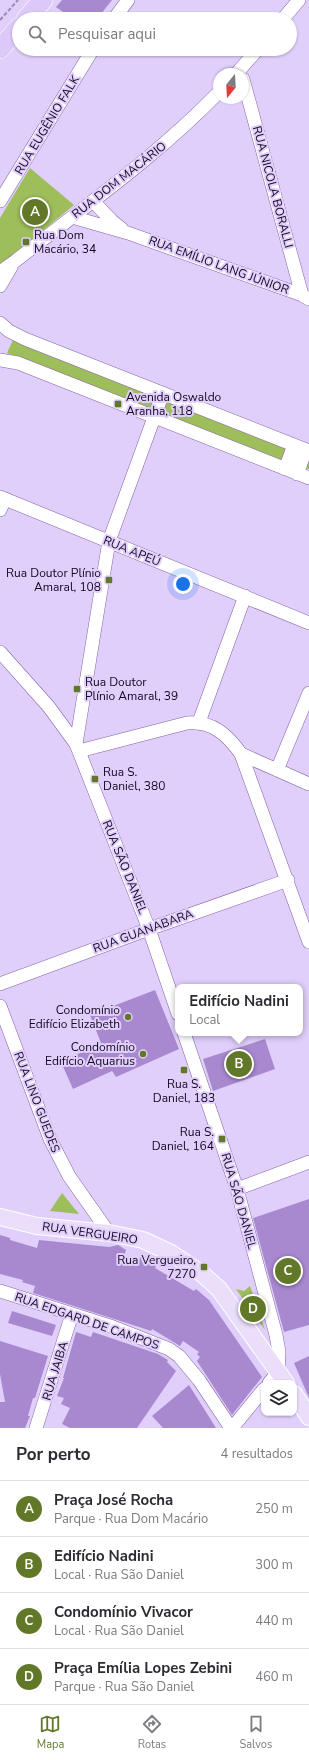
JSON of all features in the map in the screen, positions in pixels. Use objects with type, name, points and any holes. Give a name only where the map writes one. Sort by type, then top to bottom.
[{"type":"highway","points":[[32,12],[43,0]]},
{"type":"highway","points":[[0,49],[12,35]]},
{"type":"main road","name":"RUA VERGUEIRO","points":[[0,1217],[37,1226],[109,1233],[143,1240],[171,1253],[201,1272],[219,1289],[231,1304],[278,1379]]},
{"type":"main road","points":[[297,1399],[309,1417]]},
{"type":"street","points":[[119,12],[128,0]]},
{"type":"street","points":[[289,12],[298,0]]},
{"type":"street","name":"RUA EUGÊNIO FALK","points":[[0,201],[89,56]]},
{"type":"street","points":[[244,68],[253,56]]},
{"type":"street","name":"RUA DOM MACÁRIO","points":[[0,272],[169,141],[213,98]]},
{"type":"street","name":"RUA NICOLA BORALLI","points":[[249,104],[306,297]]},
{"type":"street","name":"RUA EMÍLIO LANG JÚNIOR","points":[[93,201],[112,221],[128,233]]},
{"type":"street","name":"RUA EMÍLIO LANG JÚNIOR","points":[[72,217],[128,233],[306,297]]},
{"type":"street","name":"RUA DOM MACÁRIO","points":[[0,286],[14,262]]},
{"type":"street","points":[[0,323],[9,331],[25,339],[303,449],[297,474],[18,363],[0,360]]},
{"type":"street","points":[[163,394],[109,541],[78,747],[187,723],[199,722],[216,729],[225,736],[241,754],[288,880],[309,942]]},
{"type":"street","name":"RUA APEÚ","points":[[2,502],[109,541],[309,623]]},
{"type":"street","points":[[199,722],[245,596]]},
{"type":"street","name":"RUA SÃO DANIEL","points":[[0,652],[49,707],[78,747],[149,929],[175,1005]]},
{"type":"street","points":[[277,770],[309,693]]},
{"type":"street","points":[[241,754],[309,784]]},
{"type":"street","name":"RUA GUANABARA","points":[[0,984],[288,880]]},
{"type":"street","name":"RUA LINO GUEDES","points":[[0,1006],[50,1139],[60,1160],[69,1176],[109,1233]]},
{"type":"street","name":"RUA SÃO DANIEL","points":[[185,1036],[237,1189],[276,1334],[279,1356],[278,1379]]},
{"type":"street","points":[[237,1189],[309,1162]]},
{"type":"street","name":"RUA EDGARD DE CAMPOS","points":[[0,1291],[72,1314],[169,1349],[179,1356],[199,1380],[231,1428]]},
{"type":"street","name":"RUA JAIBA","points":[[36,1428],[72,1314]]},
{"type":"street","points":[[231,1428],[261,1393]]},
{"type":"path","points":[[0,20],[18,0]]},
{"type":"green space","points":[[30,168],[74,205],[0,266],[0,218]]},
{"type":"green space","points":[[13,340],[309,456],[309,469],[297,466],[7,353]]},
{"type":"green space","points":[[62,1193],[79,1214],[50,1211]]},
{"type":"green space","points":[[250,1286],[265,1330],[236,1289],[244,1291]]},
{"type":"building","points":[[62,0],[112,0],[103,12],[63,12],[56,7]]},
{"type":"building","points":[[155,990],[179,1049],[116,1077],[112,1071],[73,1089],[61,1062],[101,1043],[90,1015]]},
{"type":"building","points":[[265,1039],[275,1069],[213,1091],[203,1059]]},
{"type":"building","points":[[309,1199],[309,1325],[284,1332],[253,1218]]},
{"type":"building","points":[[0,1235],[10,1238],[10,1240],[37,1248],[39,1240],[109,1247],[118,1245],[126,1250],[124,1256],[139,1261],[141,1255],[158,1261],[155,1268],[194,1291],[196,1289],[209,1300],[262,1377],[232,1415],[197,1361],[200,1357],[197,1354],[199,1352],[183,1341],[180,1346],[152,1329],[151,1331],[33,1293],[35,1286],[22,1282],[23,1280],[0,1274]]},
{"type":"building","points":[[12,1311],[56,1325],[52,1336],[8,1323]]},
{"type":"building","points":[[76,1332],[91,1337],[93,1332],[158,1354],[168,1360],[167,1362],[176,1371],[137,1428],[70,1428],[62,1424],[70,1408],[61,1404],[64,1398],[57,1396],[64,1378]]},
{"type":"building","points":[[0,1341],[48,1356],[35,1398],[33,1398],[28,1416],[30,1416],[25,1428],[0,1428],[0,1402],[5,1402],[0,1374]]},
{"type":"building","points":[[309,1356],[309,1398],[294,1363]]},
{"type":"building","points":[[189,1385],[216,1428],[163,1428],[152,1416]]},
{"type":"place","name":"Praça José Rocha","points":[[35,212]]},
{"type":"place","name":"Rua Dom Macário, 34","points":[[26,242]]},
{"type":"place","name":"Avenida Oswaldo Aranha, 118","points":[[118,404]]},
{"type":"place","name":"Rua Doutor Plínio Amaral, 108","points":[[109,580]]},
{"type":"place","name":"Rua Doutor Plínio Amaral, 39","points":[[77,689]]},
{"type":"place","name":"Rua S. Daniel, 380","points":[[95,779]]},
{"type":"place","name":"Condomínio Edifício Elizabeth","points":[[128,1017]]},
{"type":"place","name":"Condomínio Edifício Aquarius","points":[[143,1054]]},
{"type":"place","name":"Edifício Nadini","points":[[239,1064]]},
{"type":"place","name":"Rua S. Daniel, 183","points":[[184,1070]]},
{"type":"place","name":"Rua S. Daniel, 164","points":[[222,1139]]},
{"type":"place","name":"Rua Vergueiro, 7270","points":[[204,1267]]},
{"type":"place","name":"Condomínio Vivacor","points":[[288,1271]]},
{"type":"place","name":"Praça Emília Lopes Zebini","points":[[253,1309]]}]
